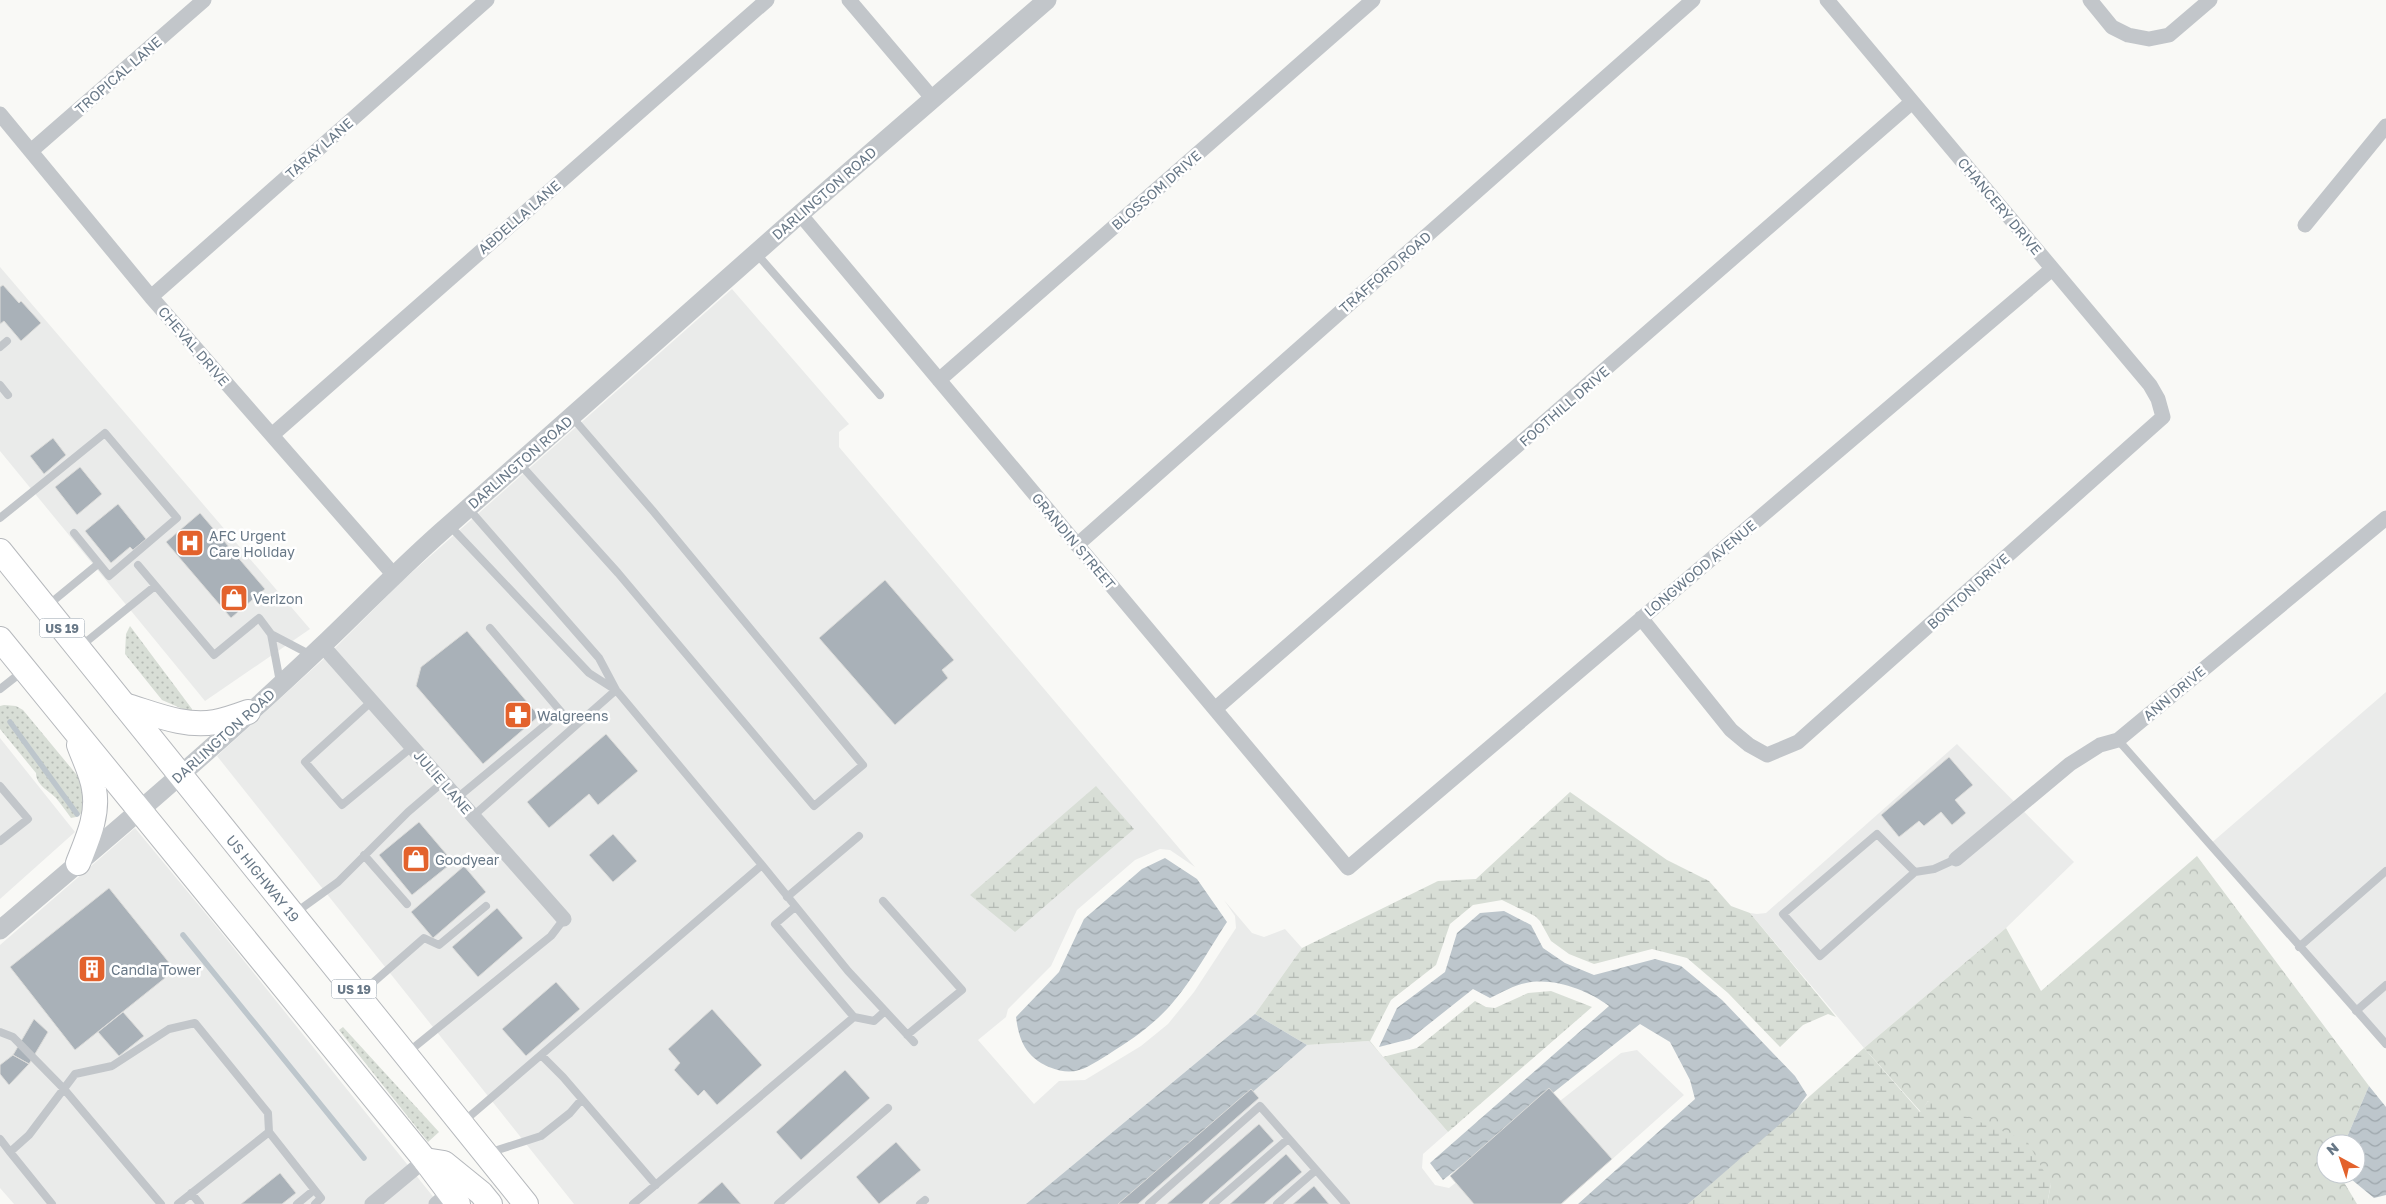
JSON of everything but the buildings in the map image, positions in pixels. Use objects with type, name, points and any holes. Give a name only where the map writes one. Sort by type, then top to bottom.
[{"type":"highway","name":"US HIGHWAY 19","points":[[0,551],[526,1204]]},
{"type":"highway","points":[[0,639],[425,1160],[447,1200]]},
{"type":"highway","points":[[124,705],[186,722],[200,723],[214,722],[248,712]]},
{"type":"highway","points":[[75,731],[94,789],[92,829],[78,864]]},
{"type":"highway","points":[[425,1160],[444,1163],[476,1188],[490,1204]]},
{"type":"street","name":"TROPICAL LANE","points":[[31,151],[204,0]]},
{"type":"street","name":"TARAY LANE","points":[[151,297],[487,0]]},
{"type":"street","name":"ABDELLA LANE","points":[[272,435],[766,0]]},
{"type":"street","points":[[849,0],[933,99]]},
{"type":"street","name":"DARLINGTON ROAD","points":[[0,930],[181,775],[280,684],[393,574],[448,524],[800,214],[1047,0]]},
{"type":"street","name":"BLOSSOM DRIVE","points":[[939,380],[1372,0]]},
{"type":"street","name":"TRAFFORD ROAD","points":[[1077,545],[1693,0]]},
{"type":"street","name":"CHANCERY DRIVE","points":[[1827,0],[2150,386],[2158,399],[2163,417]]},
{"type":"street","points":[[2090,0],[2112,27],[2128,35],[2149,39],[2168,35],[2210,0]]},
{"type":"street","name":"FOOTHILL DRIVE","points":[[1215,709],[1912,102]]},
{"type":"street","name":"CHEVAL DRIVE","points":[[0,114],[151,297],[393,574]]},
{"type":"street","points":[[2305,225],[2386,126]]},
{"type":"street","name":"GRANDIN STREET","points":[[800,214],[1348,868]]},
{"type":"street","name":"LONGWOOD AVENUE","points":[[1348,868],[2052,269]]},
{"type":"street","name":"BONTON DRIVE","points":[[1641,618],[1731,730],[1749,745],[1767,755],[1798,742],[2163,417]]},
{"type":"street","name":"ANN DRIVE","points":[[1956,859],[2070,764],[2100,745],[2118,740],[2386,518]]},
{"type":"street","name":"JULIE LANE","points":[[316,650],[372,702],[564,919]]},
{"type":"street","points":[[372,1204],[425,1160]]},
{"type":"lane","points":[[756,253],[880,395]]},
{"type":"lane","points":[[0,347],[7,341]]},
{"type":"lane","points":[[0,386],[8,395]]},
{"type":"lane","points":[[519,463],[618,573],[814,806],[863,765],[691,556],[571,417]]},
{"type":"lane","points":[[0,518],[105,433],[177,518],[108,576],[74,534]]},
{"type":"lane","points":[[468,508],[599,658],[616,690],[848,971],[914,1042]]},
{"type":"lane","points":[[448,524],[590,673],[616,690]]},
{"type":"lane","points":[[45,607],[98,564]]},
{"type":"lane","points":[[138,565],[214,655],[259,618],[271,634],[280,684]]},
{"type":"lane","points":[[78,648],[155,586]]},
{"type":"lane","points":[[490,628],[574,727]]},
{"type":"lane","points":[[271,634],[316,650]]},
{"type":"lane","points":[[0,689],[25,669]]},
{"type":"lane","points":[[473,816],[616,690]]},
{"type":"lane","points":[[372,702],[305,762],[342,805],[412,747]]},
{"type":"lane","points":[[457,798],[561,712]]},
{"type":"lane","points":[[2118,740],[2386,1044]]},
{"type":"lane","points":[[293,914],[338,882],[408,812],[443,782]]},
{"type":"lane","points":[[0,786],[28,819],[0,841]]},
{"type":"lane","points":[[1915,872],[1877,834],[1783,914],[1820,956],[1915,872],[1934,869],[1956,859]]},
{"type":"lane","points":[[787,897],[859,836]]},
{"type":"lane","points":[[364,855],[407,904]]},
{"type":"lane","points":[[462,1124],[762,866]]},
{"type":"lane","points":[[2299,947],[2386,871]]},
{"type":"lane","points":[[883,901],[962,990],[907,1035]]},
{"type":"lane","points":[[359,995],[424,938],[440,945],[486,906]]},
{"type":"lane","points":[[795,907],[775,924],[854,1017],[874,1021],[885,1011]]},
{"type":"lane","points":[[406,1054],[543,943],[564,919]]},
{"type":"lane","points":[[2356,1011],[2386,985]]},
{"type":"lane","points":[[632,1204],[656,1186],[854,1017]]},
{"type":"lane","points":[[10,1152],[29,1135],[75,1074],[112,1066],[169,1029],[195,1023],[268,1114],[269,1132],[321,1198],[315,1204]]},
{"type":"lane","points":[[0,1032],[13,1037],[64,1089],[161,1204]]},
{"type":"lane","points":[[541,1055],[656,1186]]},
{"type":"lane","points":[[486,1154],[541,1136],[570,1113],[582,1100]]},
{"type":"lane","points":[[1149,1204],[1260,1106],[1346,1204]]},
{"type":"lane","points":[[778,1204],[888,1108]]},
{"type":"lane","points":[[178,1204],[269,1132]]},
{"type":"lane","points":[[0,1139],[52,1204]]},
{"type":"lane","points":[[1213,1204],[1288,1139]]},
{"type":"lane","points":[[1277,1204],[1316,1170]]},
{"type":"lane","points":[[297,1204],[314,1190]]},
{"type":"lane","points":[[191,1193],[200,1204]]},
{"type":"shaded area","points":[[0,267],[310,629],[205,701],[0,451]]},
{"type":"shaded area","points":[[732,289],[849,424],[839,432],[839,447],[1195,867],[1170,850],[1160,849],[1135,860],[1077,910],[1051,966],[1008,1009],[1006,1017],[978,1040],[1034,1104],[1059,1081],[1085,1080],[1141,1046],[1168,1024],[1194,992],[1236,928],[1235,916],[1224,900],[1252,933],[1264,937],[1285,929],[1302,948],[1255,1014],[1026,1204],[574,1204],[217,756],[329,654],[401,582]]},
{"type":"shaded area","points":[[2386,692],[2386,1043],[2209,845]]},
{"type":"shaded area","points":[[0,738],[75,832],[0,899]]},
{"type":"shaded area","points":[[1957,744],[2074,862],[2006,928],[1864,1048],[1750,913],[1766,913]]},
{"type":"shaded area","points":[[135,828],[439,1204],[14,1204],[0,1188],[0,945]]},
{"type":"shaded area","points":[[1369,1041],[1448,1132],[1423,1154],[1422,1168],[1435,1185],[1449,1188],[1621,1053],[1637,1050],[1684,1095],[1562,1204],[1123,1204],[1307,1045]]},
{"type":"green space","points":[[130,626],[192,709],[192,713],[162,700],[125,654],[126,634]]},
{"type":"green space","points":[[0,706],[16,706],[23,710],[81,780],[86,792],[83,812],[76,817],[71,818],[56,798],[40,784],[36,773],[0,729]]},
{"type":"green space","points":[[1096,786],[1134,829],[1015,932],[970,895]]},
{"type":"green space","points":[[1570,792],[1667,860],[1709,881],[1731,906],[1750,913],[1836,1017],[1828,1014],[1803,1025],[1780,1047],[1728,993],[1687,958],[1652,949],[1594,964],[1569,954],[1551,941],[1540,921],[1535,916],[1502,900],[1473,905],[1450,924],[1436,965],[1391,1000],[1370,1041],[1383,1057],[1417,1048],[1475,1001],[1486,1007],[1495,1008],[1528,993],[1551,991],[1592,1007],[1448,1132],[1369,1041],[1307,1045],[1255,1014],[1302,948],[1438,881],[1476,879]]},
{"type":"green space","points":[[2197,856],[2369,1086],[2348,1134],[2316,1134],[2316,1184],[2345,1184],[2357,1204],[2047,1204],[2051,1184],[1928,1101],[1921,1112],[1864,1048],[2006,928],[2041,991]]},
{"type":"green space","points":[[343,1027],[439,1132],[428,1142],[339,1030]]},
{"type":"green space","points":[[1864,1048],[1920,1112],[1928,1101],[2027,1141],[2051,1184],[2047,1204],[1688,1204]]},
{"type":"water","points":[[1165,858],[1197,879],[1227,922],[1177,997],[1158,1018],[1140,1033],[1081,1070],[1058,1070],[1041,1063],[1025,1047],[1019,1034],[1016,1017],[1059,972],[1084,919],[1142,869]]},
{"type":"water","points":[[1504,911],[1531,925],[1543,948],[1565,963],[1594,975],[1655,959],[1681,966],[1722,1000],[1795,1076],[1807,1095],[1796,1110],[1688,1204],[1578,1204],[1695,1099],[1690,1080],[1670,1042],[1640,1024],[1443,1180],[1430,1163],[1609,1006],[1581,990],[1559,983],[1536,982],[1521,984],[1490,998],[1473,989],[1410,1039],[1379,1047],[1397,1008],[1445,972],[1457,933],[1480,913]]},
{"type":"water","points":[[1255,1014],[1307,1045],[1123,1204],[1026,1204]]},
{"type":"water","points":[[2369,1086],[2386,1107],[2386,1195],[2374,1198],[2357,1184],[2366,1184],[2366,1134],[2348,1134]]},
{"type":"waterway","points":[[10,722],[77,814]]},
{"type":"waterway","points":[[183,935],[364,1158]]},
{"type":"place","name":"AFC Urgent Care Holiday","points":[[190,543]]},
{"type":"place","name":"Verizon","points":[[234,598]]},
{"type":"place","name":"Walgreens","points":[[518,715]]},
{"type":"place","name":"Goodyear","points":[[416,859]]},
{"type":"place","name":"Candia Tower","points":[[92,969]]}]
